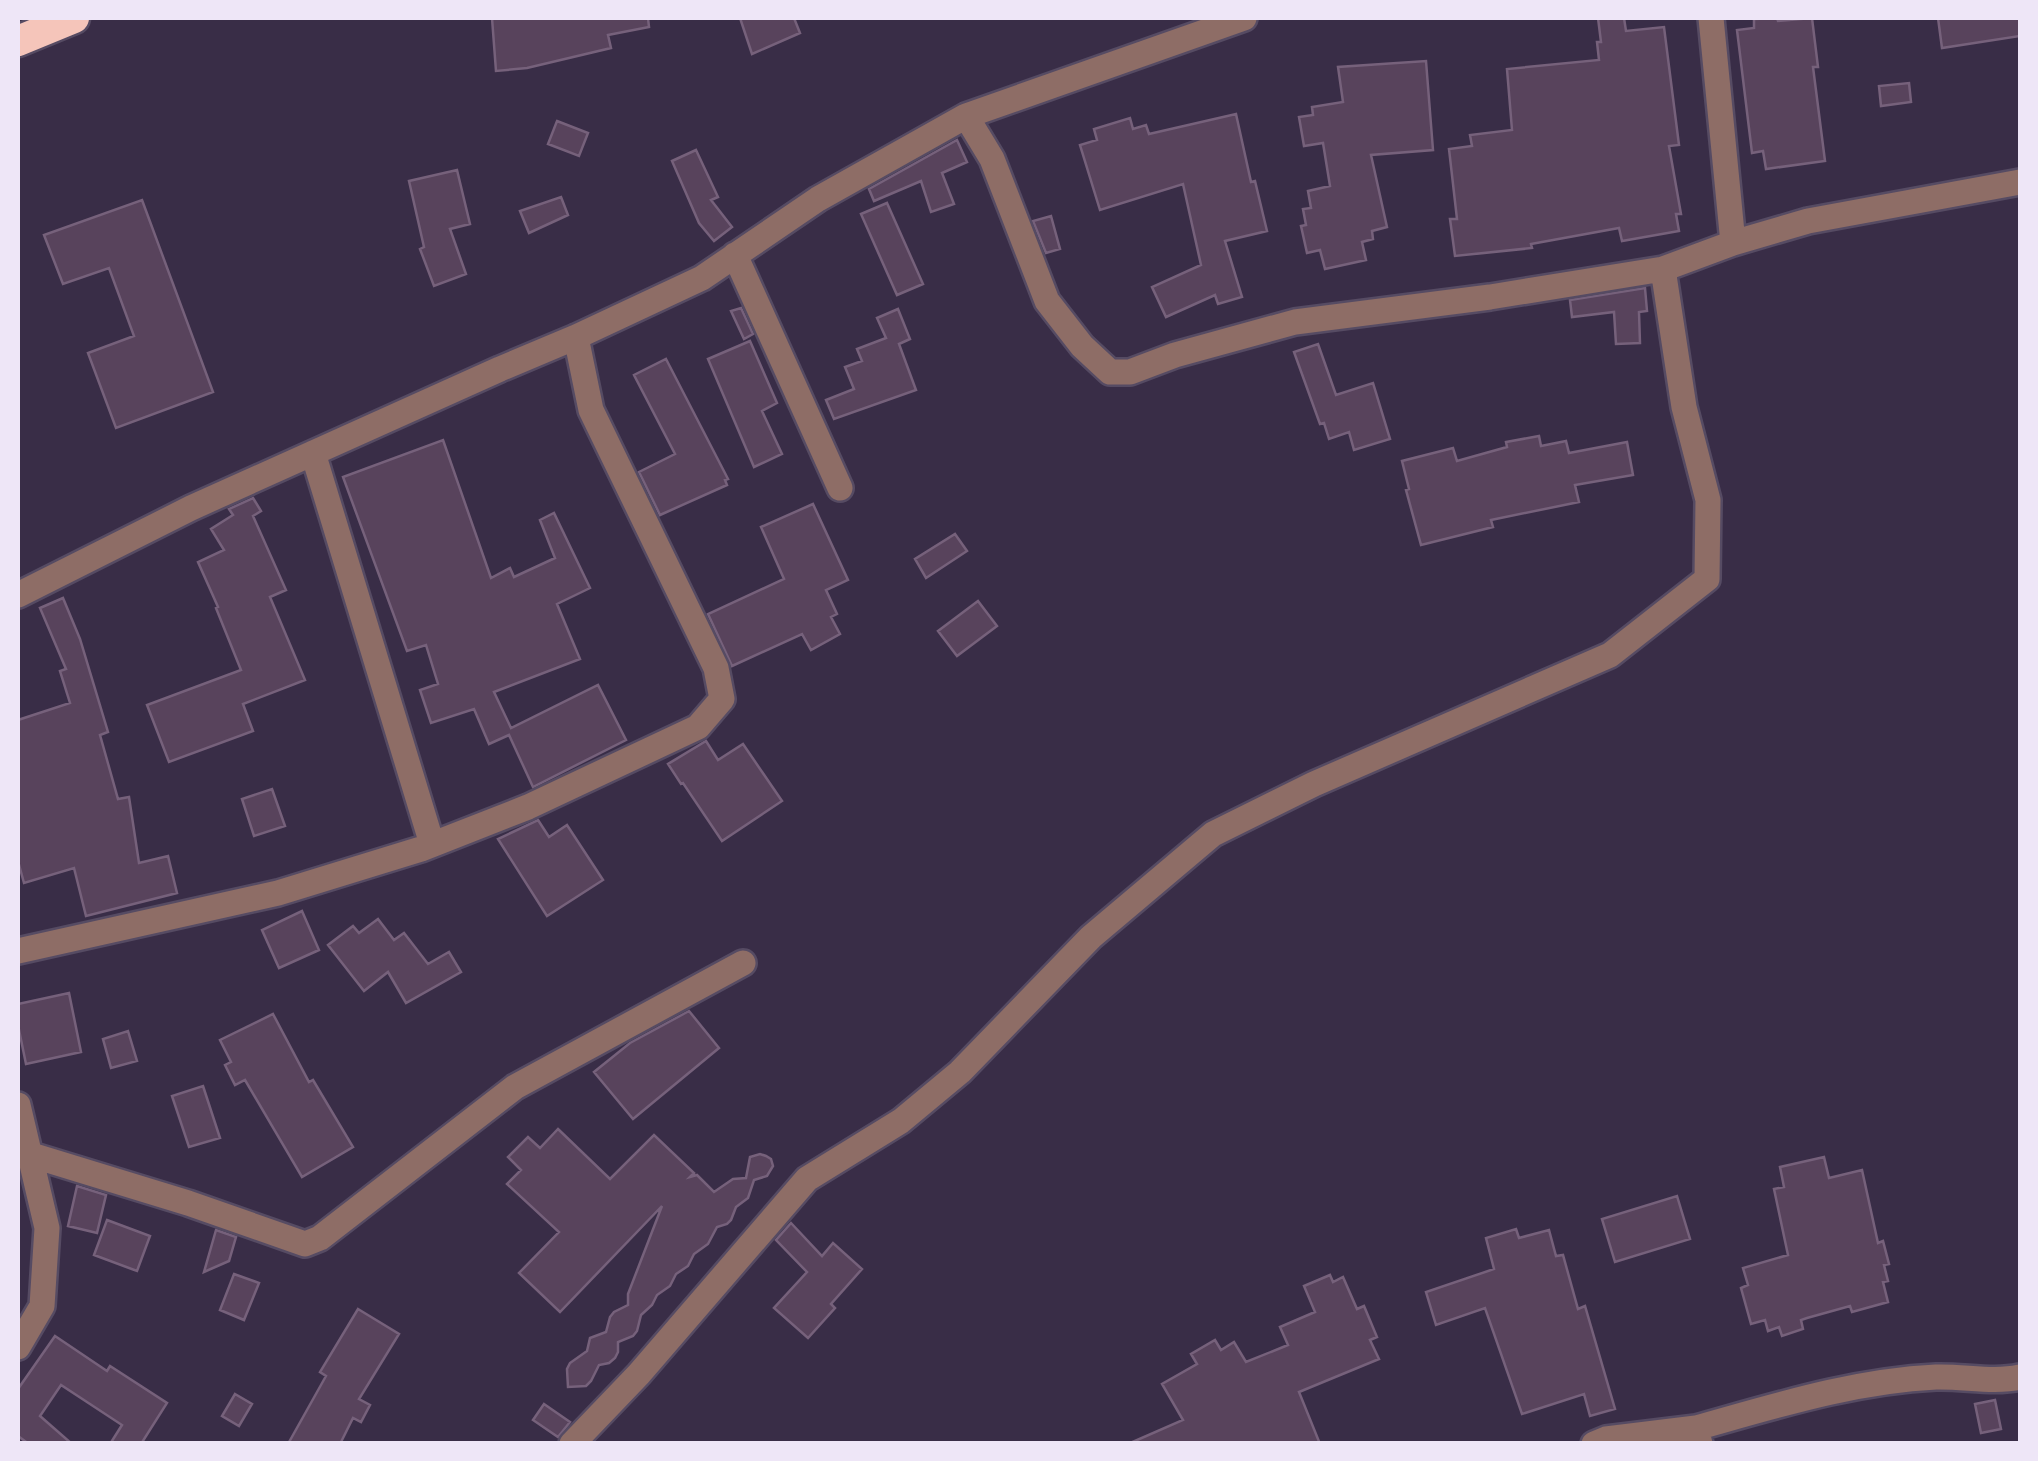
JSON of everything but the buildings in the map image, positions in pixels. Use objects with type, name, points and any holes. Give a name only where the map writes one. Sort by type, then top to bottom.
[{"type":"highway","points":[[18,41],[74,18]]},
{"type":"street","points":[[18,595],[192,508],[702,278],[818,199],[966,116],[1244,18]]},
{"type":"street","points":[[1710,18],[1733,243]]},
{"type":"street","points":[[966,116],[992,160],[1048,302],[1082,346],[1110,372],[1130,372],[1175,354],[1294,322],[1490,297],[1663,269],[1808,221],[2020,182]]},
{"type":"street","points":[[736,255],[840,488]]},
{"type":"street","points":[[572,1444],[639,1374],[808,1179],[900,1120],[960,1072],[1090,937],[1213,834],[1314,784],[1610,656],[1706,579],[1708,500],[1684,407],[1663,269]]},
{"type":"street","points":[[18,951],[278,893],[432,844],[528,807],[698,727],[722,698],[716,668],[591,410],[576,337]]},
{"type":"street","points":[[312,453],[432,844]]},
{"type":"street","points":[[22,1154],[188,1203],[305,1244],[320,1238],[515,1087],[742,963]]},
{"type":"street","points":[[18,1105],[22,1154],[47,1228],[42,1306],[18,1347]]},
{"type":"street","points":[[1594,1444],[1606,1439],[1698,1436],[1836,1389],[1936,1377],[2020,1378]]}]
